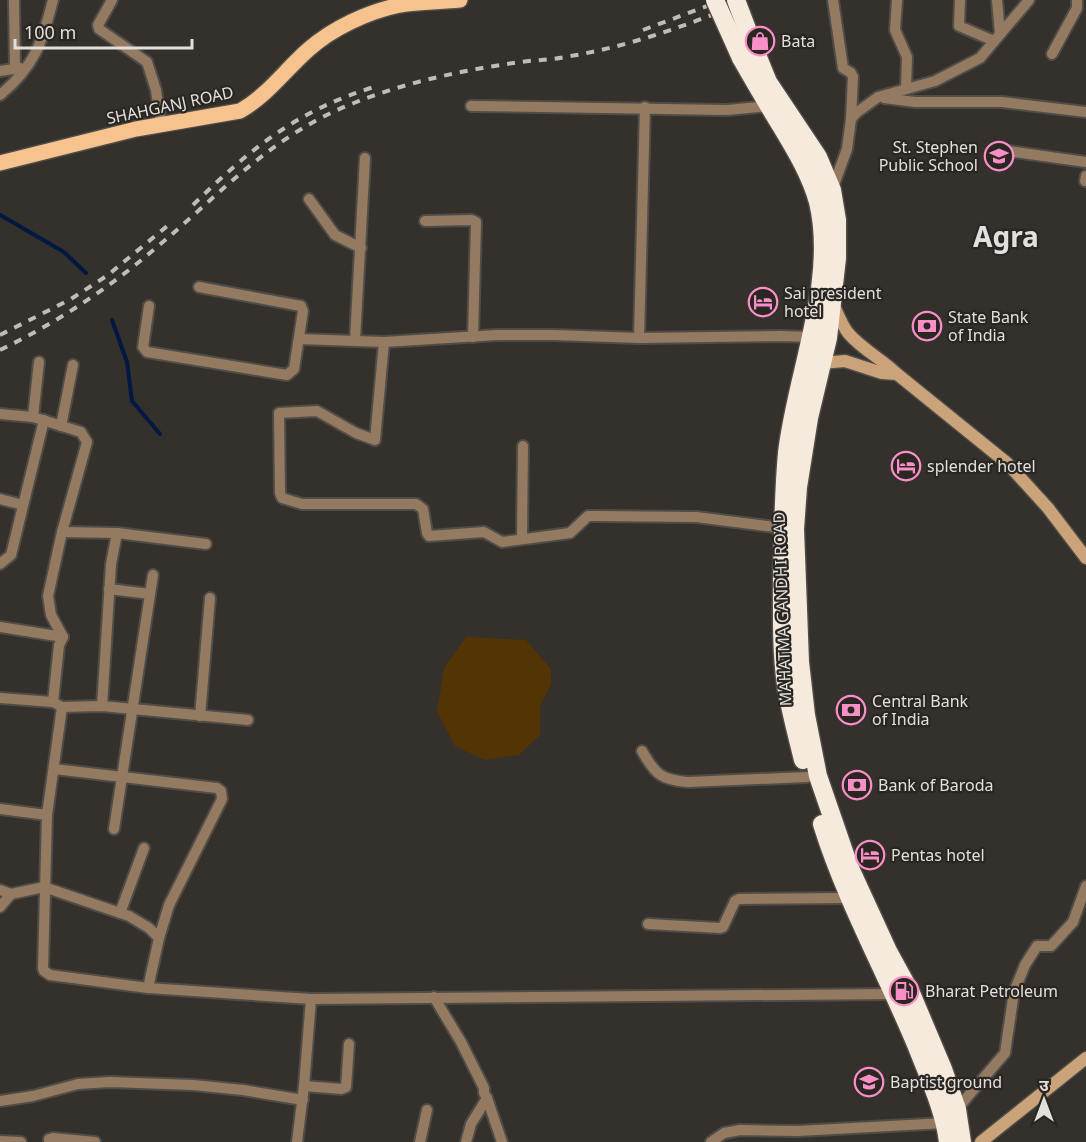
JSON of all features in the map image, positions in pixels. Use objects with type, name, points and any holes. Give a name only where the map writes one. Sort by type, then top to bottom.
[{"type":"highway","name":"MAHATMA GANDHI ROAD","points":[[715,0],[748,54],[818,157],[832,190],[837,220],[837,258],[831,300],[819,338],[800,384],[788,453],[783,528],[782,639],[785,676],[807,777],[834,864],[894,994],[941,1107],[951,1116],[963,1142]]},
{"type":"highway","name":"MAHATMA GANDHI ROAD","points":[[736,0],[748,54],[768,105],[799,155],[819,208],[822,226],[819,338],[821,363],[798,487],[795,529],[800,662],[806,714],[818,776],[849,867],[888,951],[911,993],[944,1069],[951,1116],[948,1142]]},
{"type":"main road","name":"SHAHGANJ ROAD","points":[[0,163],[136,129],[240,111],[276,84],[308,50],[328,34],[365,16],[400,5],[460,0]]},
{"type":"street","points":[[14,0],[15,69]]},
{"type":"street","points":[[0,96],[29,66],[40,46],[53,0]]},
{"type":"street","points":[[112,0],[98,25],[99,29],[147,62],[156,90],[161,125]]},
{"type":"street","points":[[832,190],[847,149],[852,119],[853,77],[843,68],[833,0]]},
{"type":"street","points":[[897,0],[895,30],[907,57],[906,89]]},
{"type":"street","points":[[960,0],[959,26],[997,37]]},
{"type":"street","points":[[997,0],[997,37]]},
{"type":"street","points":[[852,119],[878,97],[935,81],[980,58],[1029,0]]},
{"type":"street","points":[[1052,54],[1077,8],[1077,0]]},
{"type":"street","points":[[0,71],[29,66]]},
{"type":"street","points":[[878,97],[915,102],[1002,102],[1086,112]]},
{"type":"street","points":[[471,106],[727,110],[768,105]]},
{"type":"street","points":[[639,338],[645,108]]},
{"type":"street","points":[[1008,151],[1086,162]]},
{"type":"street","points":[[355,340],[365,158]]},
{"type":"street","points":[[309,200],[335,235],[361,248]]},
{"type":"street","points":[[425,221],[472,220],[476,222],[473,337]]},
{"type":"street","points":[[149,306],[144,350],[150,353],[287,375],[294,369],[300,339],[303,310],[301,306],[198,287]]},
{"type":"street","points":[[831,300],[848,333],[1007,463],[1048,508],[1085,554]]},
{"type":"street","points":[[300,339],[384,342],[554,334],[639,338],[780,336],[819,338]]},
{"type":"street","points":[[384,342],[375,440],[356,433],[317,411],[279,413],[282,498],[302,504],[416,504],[423,509],[427,534],[431,536],[484,532],[502,542],[570,533],[588,516],[696,517],[783,528]]},
{"type":"street","points":[[821,363],[845,361],[882,373],[897,374]]},
{"type":"street","points":[[0,564],[11,555],[23,505],[38,419],[39,362]]},
{"type":"street","points":[[60,426],[73,365]]},
{"type":"street","points":[[0,414],[38,419],[81,432],[87,442],[62,532],[50,586],[48,604],[51,615],[63,637]]},
{"type":"street","points":[[522,539],[523,446]]},
{"type":"street","points":[[0,499],[23,505]]},
{"type":"street","points":[[62,532],[117,533],[206,544]]},
{"type":"street","points":[[102,706],[109,588],[117,533]]},
{"type":"street","points":[[114,829],[153,575]]},
{"type":"street","points":[[109,588],[150,594]]},
{"type":"street","points":[[200,716],[210,598]]},
{"type":"street","points":[[0,627],[63,637]]},
{"type":"street","points":[[63,637],[59,645],[54,769],[47,815],[44,887],[44,971],[50,975],[148,988],[310,999],[894,994]]},
{"type":"street","points":[[0,698],[57,705],[102,706],[248,720]]},
{"type":"street","points":[[642,751],[652,768],[676,781],[807,777]]},
{"type":"street","points":[[54,769],[217,788],[222,793],[222,799],[201,845],[169,905],[148,988]]},
{"type":"street","points":[[0,809],[47,815]]},
{"type":"street","points":[[120,914],[144,848]]},
{"type":"street","points":[[711,1142],[724,1133],[740,1130],[798,1131],[951,1116],[1002,1058],[1007,1047],[1014,992],[1025,965],[1037,946],[1051,946],[1069,927],[1086,886]]},
{"type":"street","points":[[0,890],[11,894],[44,887],[129,916],[149,928],[159,938]]},
{"type":"street","points":[[0,907],[11,894]]},
{"type":"street","points":[[648,924],[720,928],[723,927],[735,901],[739,899],[850,898]]},
{"type":"street","points":[[434,997],[461,1042],[487,1098],[502,1142]]},
{"type":"street","points":[[297,1142],[303,1100],[310,999]]},
{"type":"street","points":[[304,1086],[341,1089],[345,1087],[349,1044]]},
{"type":"street","points":[[981,1142],[1086,1058]]},
{"type":"street","points":[[0,1101],[33,1096],[78,1084],[110,1082],[193,1085],[243,1090],[303,1100]]},
{"type":"street","points":[[466,1142],[471,1124],[487,1098]]},
{"type":"street","points":[[420,1142],[427,1110]]},
{"type":"street","points":[[49,1142],[49,1139],[52,1142],[53,1138],[95,1142]]},
{"type":"street","points":[[0,1141],[21,1142]]},
{"type":"shaded area","points":[[466,637],[526,640],[551,669],[551,685],[540,706],[540,735],[519,755],[485,760],[455,746],[437,712],[444,668]]},
{"type":"waterway","points":[[0,215],[64,252],[86,273]]},
{"type":"waterway","points":[[112,320],[127,362],[132,401],[160,434]]},
{"type":"railway","points":[[643,30],[723,0]]},
{"type":"railway","points":[[0,350],[59,318],[116,280],[270,150],[296,132],[354,103],[394,89],[457,73],[584,54],[620,45],[674,29],[751,0]]},
{"type":"railway","points":[[193,205],[234,166],[297,120],[346,97],[374,87]]},
{"type":"railway","points":[[0,335],[71,299],[108,275],[172,222]]},
{"type":"place","name":"Bata","points":[[760,41]]},
{"type":"place","name":"St. Stephen Public School","points":[[999,156]]},
{"type":"place","name":"Sai president hotel","points":[[763,302]]},
{"type":"place","name":"State Bank of India","points":[[927,326]]},
{"type":"place","name":"splender hotel","points":[[906,466]]},
{"type":"place","name":"Central Bank of India","points":[[851,710]]},
{"type":"place","name":"Bank of Baroda","points":[[857,785]]},
{"type":"place","name":"Pentas hotel","points":[[870,855]]},
{"type":"place","name":"Bharat Petroleum","points":[[904,991]]},
{"type":"place","name":"Baptist ground","points":[[869,1082]]},
{"type":"district","name":"Agra","points":[[1006,236]]}]
